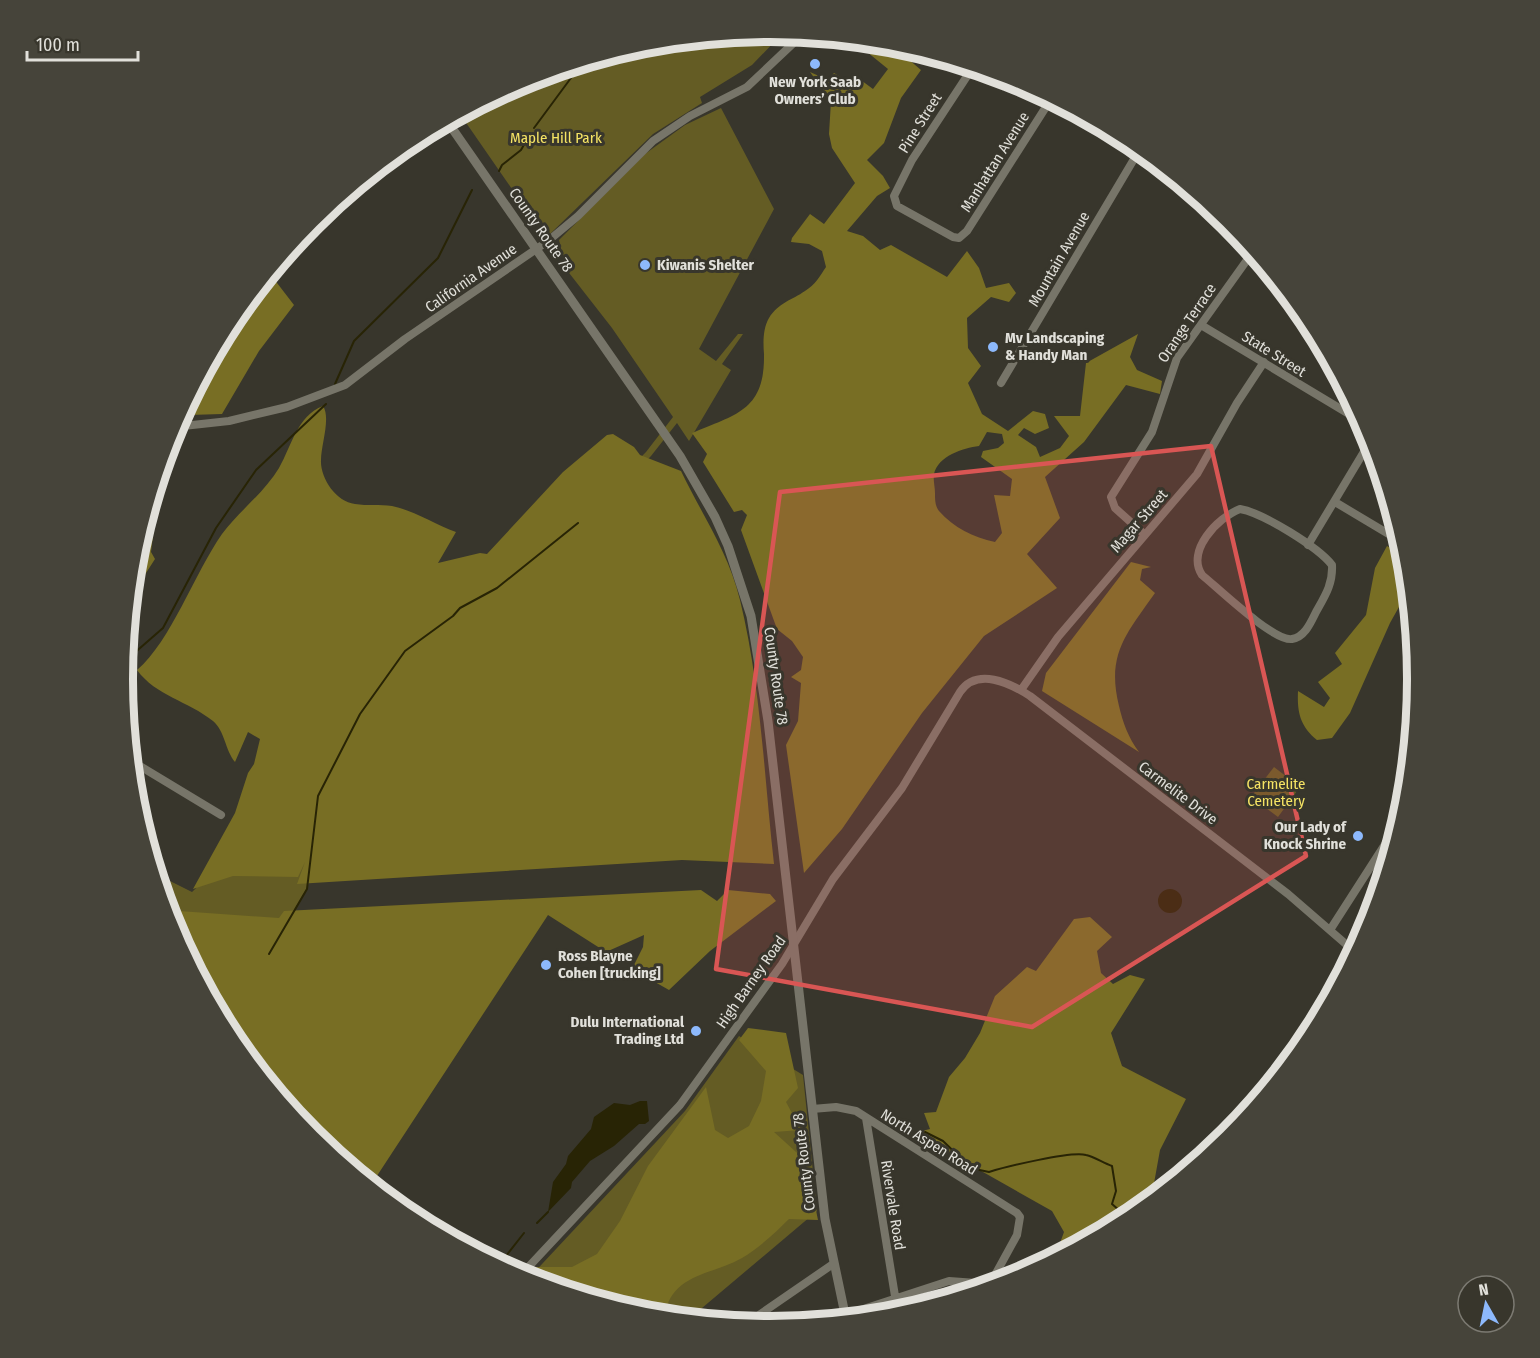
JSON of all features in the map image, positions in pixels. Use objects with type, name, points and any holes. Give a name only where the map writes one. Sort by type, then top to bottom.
[{"type":"street","name":"California Avenue","points":[[186,425],[255,415],[307,402],[357,377],[405,339],[536,249],[578,216],[653,141],[690,116],[747,87],[793,43]]},
{"type":"street","name":"Pine Street","points":[[959,238],[942,232],[897,206],[894,196],[912,160],[968,74]]},
{"type":"street","name":"Manhattan Avenue","points":[[959,238],[967,231],[986,203],[1047,106]]},
{"type":"street","name":"County Route 78","points":[[451,127],[680,456],[728,546],[745,594],[757,643],[795,943],[812,1108],[833,1264],[844,1312]]},
{"type":"street","name":"Mountain Avenue","points":[[1001,383],[1135,157]]},
{"type":"street","name":"Orange Terrace","points":[[1144,534],[1115,508],[1112,498],[1152,432],[1177,358],[1247,258]]},
{"type":"street","name":"State Street","points":[[1201,325],[1349,414]]},
{"type":"street","name":"Magar Street","points":[[1021,690],[1058,637],[1197,474],[1237,403],[1264,362]]},
{"type":"street","points":[[1308,544],[1365,451]]},
{"type":"street","points":[[1335,502],[1390,535]]},
{"type":"street","points":[[1240,509],[1262,518],[1308,544],[1332,565],[1333,578],[1305,631],[1292,639],[1275,635],[1202,576],[1196,563],[1197,553],[1204,542],[1226,516],[1240,509]]},
{"type":"street","name":"Carmelite Drive","points":[[972,680],[987,678],[1021,690],[1251,866],[1348,946]]},
{"type":"street","name":"High Barney Road","points":[[527,1268],[680,1105],[795,943],[833,879],[914,770],[960,692],[972,680]]},
{"type":"street","points":[[139,765],[221,815]]},
{"type":"street","points":[[1330,930],[1385,845]]},
{"type":"street","name":"North Aspen Road","points":[[812,1108],[842,1107],[866,1118],[1017,1213],[1021,1223],[1017,1235],[995,1275]]},
{"type":"street","name":"Rivervale Road","points":[[866,1118],[895,1296]]},
{"type":"street","points":[[758,1316],[833,1264]]},
{"type":"street","points":[[864,1309],[895,1296],[949,1281],[971,1283]]},
{"type":"highlighted area","points":[[1211,446],[1306,856],[1032,1027],[716,969],[780,492]]},
{"type":"green space","name":"Maple Hill Park","points":[[774,42],[752,65],[700,97],[702,103],[653,134],[550,234],[532,218],[464,120],[526,90],[605,64],[687,47]]},
{"type":"green space","name":"Maple Hill Park","points":[[721,108],[774,209],[699,349],[716,361],[738,334],[743,334],[722,364],[731,370],[689,441],[677,423],[651,456],[539,570],[341,787],[307,888],[268,954],[184,930],[165,879],[192,892],[533,566],[646,452],[673,417],[612,328],[566,269],[559,240],[645,154],[685,125]]},
{"type":"green space","name":"Carmelite Cemetery","points":[[1274,767],[1300,787],[1278,817],[1251,797]]},
{"type":"green space","points":[[739,1036],[803,1075],[817,1211],[697,1312],[646,1304],[605,1294],[535,1271],[685,1111]]},
{"type":"shaded area","points":[[863,49],[906,57],[921,70],[901,98],[884,143],[867,160],[883,176],[890,188],[877,196],[847,231],[863,236],[880,250],[891,245],[947,277],[967,251],[979,268],[986,288],[1009,283],[1016,293],[1009,302],[991,297],[967,318],[968,348],[981,366],[968,383],[982,414],[1008,431],[1033,411],[1045,414],[1049,428],[1035,434],[1024,428],[1018,435],[1036,447],[1040,457],[1060,448],[1069,436],[1054,416],[1080,416],[1086,363],[1138,334],[1130,357],[1137,370],[1162,381],[1160,394],[1126,385],[1084,442],[1045,477],[1060,518],[1027,554],[1057,588],[984,636],[922,713],[842,829],[804,873],[786,745],[798,721],[801,683],[791,677],[801,670],[803,657],[792,641],[777,629],[741,530],[747,515],[742,510],[734,512],[703,462],[707,454],[692,433],[735,414],[754,399],[763,373],[764,335],[769,318],[781,305],[812,286],[826,267],[822,251],[809,244],[791,242],[792,238],[810,214],[824,224],[855,183],[832,148],[829,134],[831,101],[810,72],[828,80],[834,73],[848,81],[854,75],[873,89],[888,69]],"holes":[[[987,432],[1002,434],[1004,443],[998,448],[983,451],[981,457],[1012,479],[1010,496],[994,495],[1002,533],[995,542],[964,531],[939,511],[934,476],[940,462],[959,451],[979,446]]]},
{"type":"shaded area","points":[[274,279],[294,305],[259,351],[222,414],[190,415],[240,325]]},
{"type":"shaded area","points":[[323,406],[326,424],[321,467],[330,488],[348,502],[400,508],[456,532],[438,563],[480,553],[487,554],[563,472],[607,435],[613,434],[634,447],[640,455],[681,471],[722,549],[740,600],[753,665],[774,864],[682,860],[297,884],[305,862],[298,877],[233,876],[193,889],[235,813],[248,773],[254,764],[260,739],[248,732],[235,762],[220,730],[213,721],[153,686],[137,670],[161,642],[222,534],[273,477],[301,424],[314,411]]},
{"type":"shaded area","points":[[150,534],[153,536],[151,552],[155,559],[140,582]]},
{"type":"shaded area","points":[[1387,546],[1394,550],[1402,601],[1390,623],[1350,713],[1332,738],[1317,740],[1303,724],[1298,706],[1298,691],[1324,707],[1330,698],[1318,682],[1342,664],[1335,653],[1366,615],[1375,568]]},
{"type":"shaded area","points":[[1131,562],[1151,567],[1142,569],[1140,580],[1155,593],[1128,633],[1117,658],[1115,672],[1122,718],[1139,752],[1042,691],[1046,673]]},
{"type":"shaded area","points":[[1170,889],[1178,893],[1182,901],[1178,909],[1170,913],[1162,909],[1158,901],[1162,893]]},
{"type":"shaded area","points":[[701,890],[717,901],[728,890],[770,894],[776,901],[710,951],[669,990],[632,969],[643,947],[644,935],[606,952],[548,915],[375,1179],[320,1129],[265,1067],[218,998],[177,912],[279,918],[284,911]]},
{"type":"shaded area","points":[[1090,917],[1112,937],[1097,951],[1101,973],[1113,984],[1130,975],[1145,979],[1111,1033],[1122,1066],[1186,1099],[1160,1150],[1153,1187],[1124,1209],[1059,1246],[1064,1232],[1052,1211],[914,1133],[930,1129],[924,1113],[936,1112],[949,1077],[965,1058],[980,1033],[995,996],[1027,967],[1036,971],[1074,919]]},
{"type":"shaded area","points":[[748,1028],[786,1033],[798,1088],[786,1102],[801,1130],[774,1132],[806,1161],[818,1220],[789,1219],[767,1240],[742,1258],[684,1284],[675,1292],[667,1308],[605,1294],[535,1271],[536,1267],[572,1267],[597,1254],[620,1221],[648,1166],[706,1087],[715,1130],[728,1138],[749,1126],[761,1101],[766,1071],[739,1040]]},
{"type":"shaded area","points":[[647,1101],[649,1121],[639,1124],[614,1146],[590,1161],[572,1182],[571,1188],[548,1212],[553,1182],[566,1164],[568,1156],[591,1129],[594,1117],[614,1103],[630,1105]]},
{"type":"waterway","points":[[534,128],[575,73]]},
{"type":"waterway","points":[[499,171],[502,165],[521,150],[530,134]]},
{"type":"waterway","points":[[335,384],[354,341],[438,258],[472,190]]},
{"type":"waterway","points":[[134,654],[163,628],[216,528],[256,470],[326,404]]},
{"type":"waterway","points":[[269,954],[307,889],[318,796],[360,714],[405,651],[453,616],[460,608],[497,588],[578,523]]},
{"type":"waterway","points":[[925,1132],[943,1141],[970,1167]]},
{"type":"waterway","points":[[962,1171],[970,1168],[989,1172],[1052,1157],[1086,1155],[1112,1166],[1116,1191],[1112,1204],[1120,1211]]},
{"type":"waterway","points":[[537,1223],[548,1212]]},
{"type":"waterway","points":[[505,1258],[524,1233]]},
{"type":"place","name":"New York Saab Owners’ Club","points":[[815,64]]},
{"type":"place","name":"Kiwanis Shelter","points":[[645,265]]},
{"type":"place","name":"Mv Landscaping & Handy Man","points":[[993,347]]},
{"type":"place","name":"Our Lady of Knock Shrine","points":[[1358,836]]},
{"type":"place","name":"Ross Blayne Cohen [trucking]","points":[[546,965]]},
{"type":"place","name":"Dulu International Trading Ltd","points":[[696,1031]]}]
